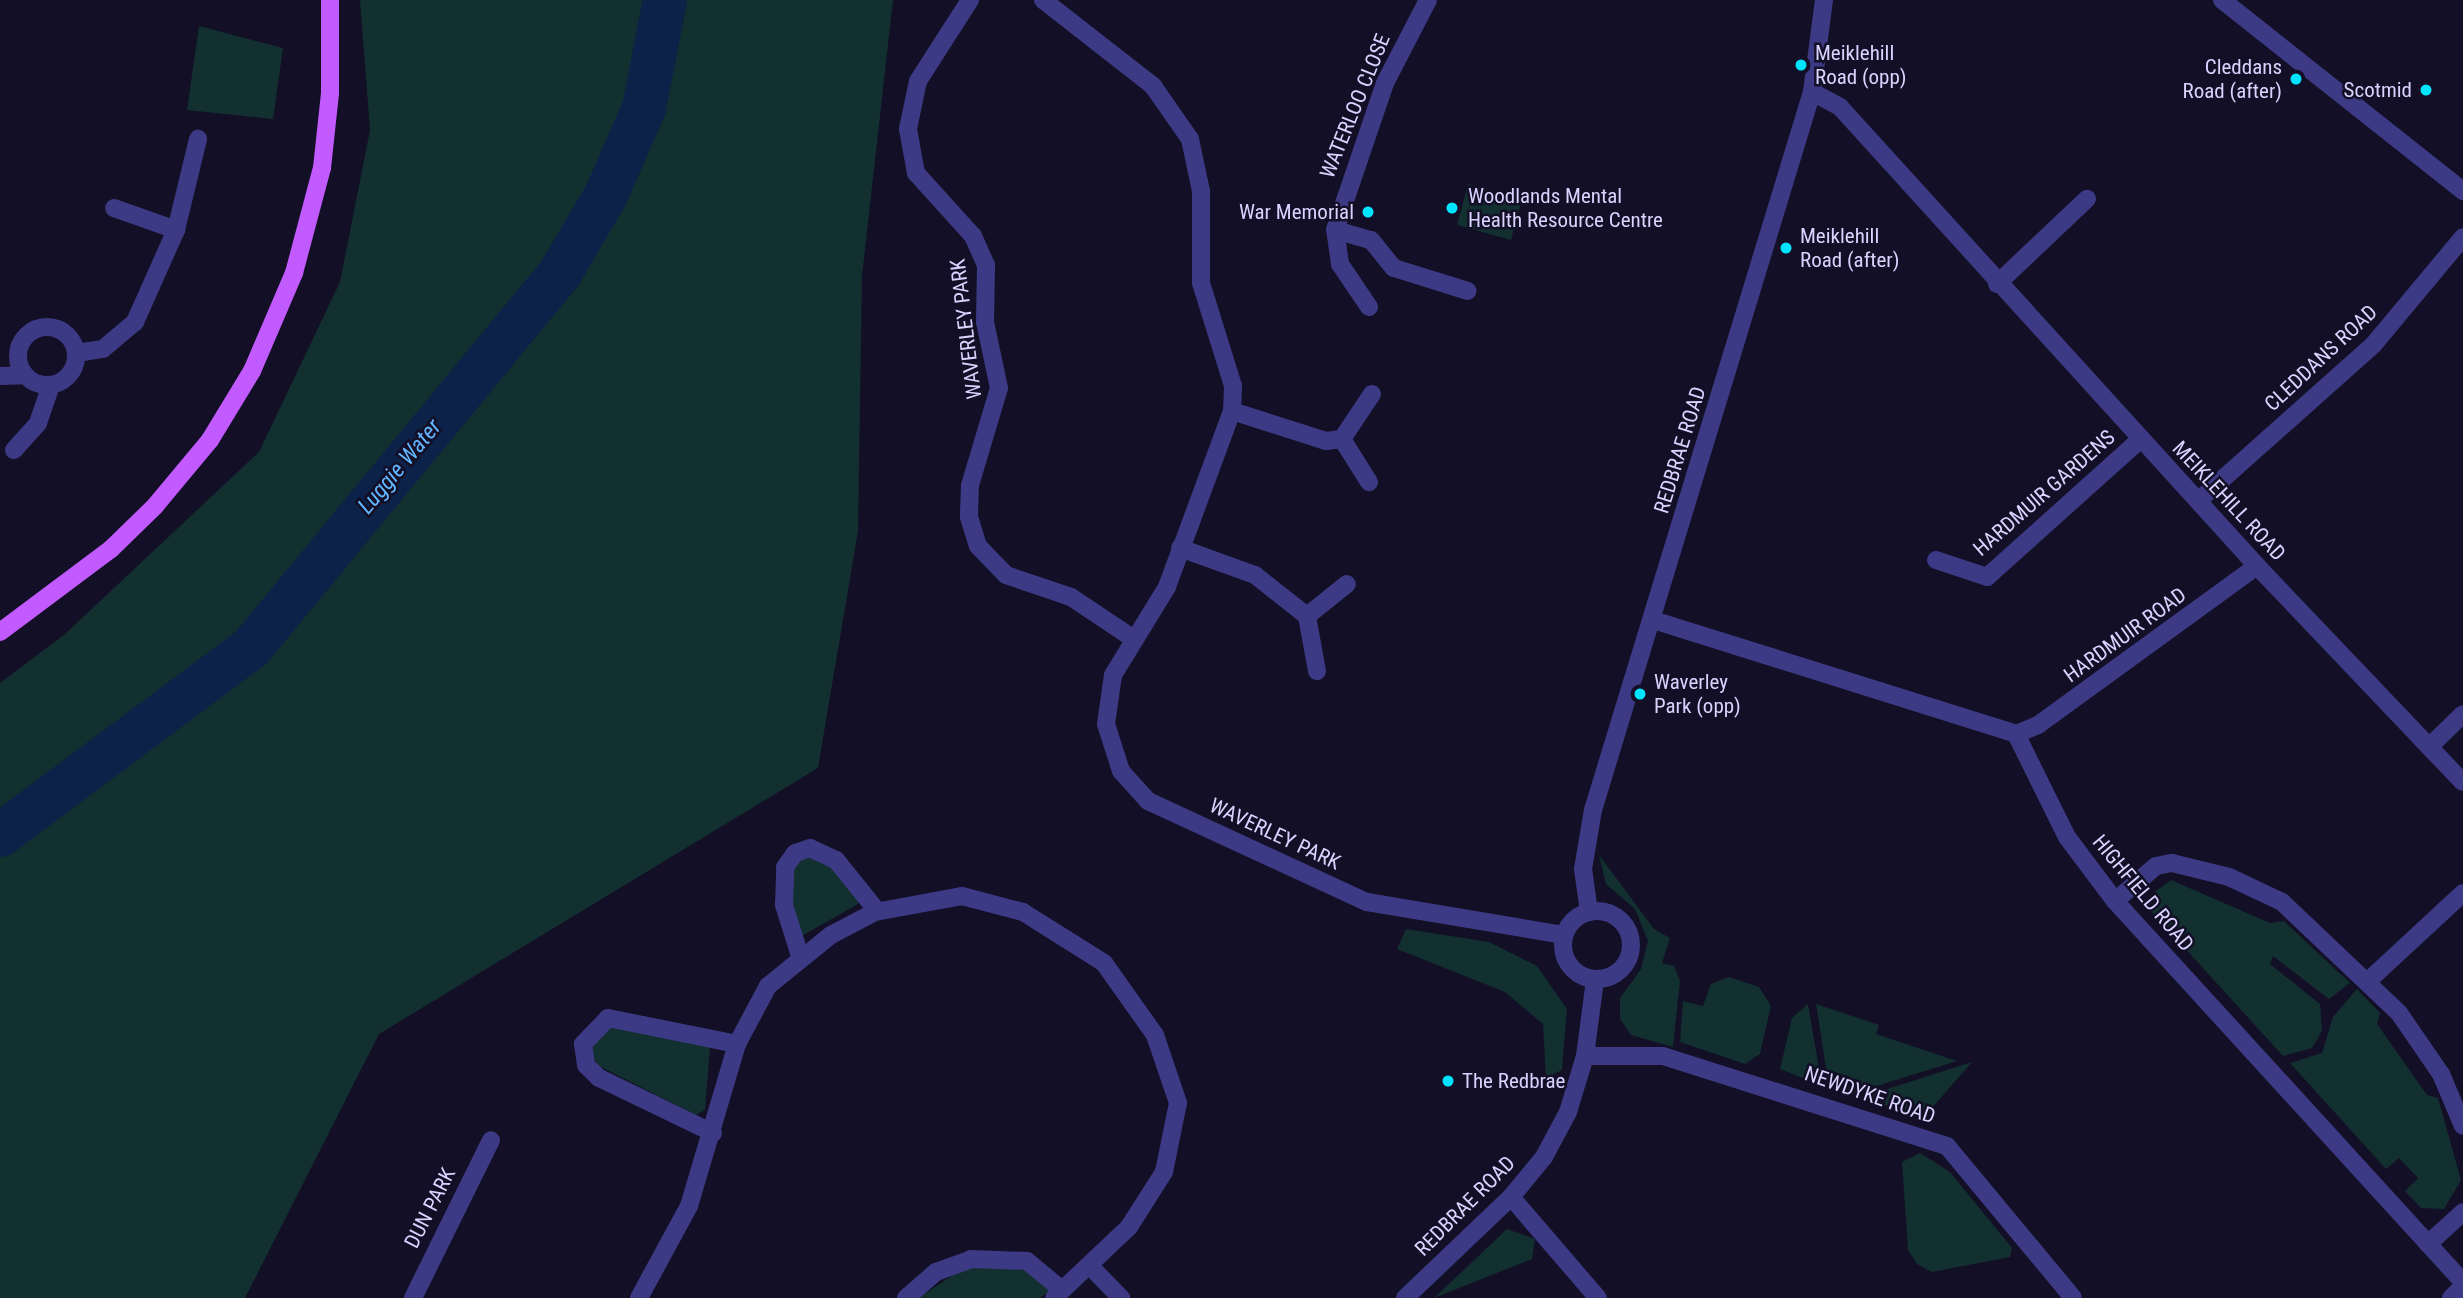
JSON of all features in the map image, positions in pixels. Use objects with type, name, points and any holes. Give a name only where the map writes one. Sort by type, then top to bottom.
[{"type":"main road","points":[[0,632],[111,549],[155,506],[210,440],[252,370],[294,272],[322,168],[332,68],[330,0]]},
{"type":"street","name":"WAVERLEY PARK","points":[[970,0],[918,81],[908,129],[916,173],[973,236],[986,265],[985,322],[999,388],[970,485],[969,517],[978,546],[1006,575],[1080,601],[1134,639]]},
{"type":"street","name":"WAVERLEY PARK","points":[[1043,0],[1153,86],[1190,139],[1201,191],[1201,283],[1229,362],[1232,411],[1156,612],[1134,639],[1113,675],[1106,724],[1121,771],[1139,795],[1367,902],[1564,935]]},
{"type":"street","name":"WATERLOO CLOSE","points":[[1369,307],[1340,264],[1335,230],[1385,83],[1428,0]]},
{"type":"street","name":"REDBRAE ROAD","points":[[1589,912],[1587,841],[1812,92],[1824,0]]},
{"type":"street","points":[[2222,0],[2463,191]]},
{"type":"street","name":"MEIKLEHILL ROAD","points":[[1812,92],[1840,107],[1997,284],[2257,566],[2463,782]]},
{"type":"street","points":[[77,353],[103,349],[135,322],[176,230],[198,139]]},
{"type":"street","points":[[1997,284],[2087,199]]},
{"type":"street","points":[[114,208],[176,230]]},
{"type":"street","points":[[1335,230],[1371,240],[1394,268],[1468,291]]},
{"type":"street","name":"CLEDDANS ROAD","points":[[2198,501],[2374,344],[2463,237]]},
{"type":"street","points":[[24,374],[18,356],[32,331],[60,329],[77,353]]},
{"type":"street","points":[[14,450],[38,423],[51,386],[67,378],[77,353]]},
{"type":"street","points":[[0,376],[24,374],[51,386]]},
{"type":"street","points":[[1232,411],[1326,441],[1342,439],[1372,394]]},
{"type":"street","points":[[1342,439],[1369,482]]},
{"type":"street","name":"HARDMUIR GARDENS","points":[[1936,560],[1987,577],[2141,439]]},
{"type":"street","points":[[1180,548],[1255,575],[1307,616],[1317,671]]},
{"type":"street","name":"HARDMUIR ROAD","points":[[2016,734],[2038,725],[2257,566]]},
{"type":"street","points":[[1307,616],[1347,584]]},
{"type":"street","points":[[1653,620],[2016,734]]},
{"type":"street","points":[[2429,747],[2463,714]]},
{"type":"street","name":"HIGHFIELD ROAD","points":[[2016,734],[2067,837],[2115,901],[2463,1284]]},
{"type":"street","points":[[801,959],[787,929],[784,894],[785,867],[795,853],[810,848],[836,860],[877,911]]},
{"type":"street","points":[[2115,901],[2156,866],[2201,867],[2302,916],[2368,981],[2422,1044],[2463,1126]]},
{"type":"street","points":[[2368,981],[2463,893]]},
{"type":"street","points":[[639,1298],[689,1206],[713,1133],[737,1044],[768,986],[801,959],[877,911],[962,896],[1024,912],[1078,941],[1134,998],[1178,1103],[1164,1172],[1129,1227],[1058,1294],[1027,1261],[971,1259],[936,1272],[905,1298]]},
{"type":"street","points":[[1589,912],[1614,915],[1632,946],[1622,969],[1595,980],[1565,959],[1564,935],[1589,912]]},
{"type":"street","name":"REDBRAE ROAD","points":[[1405,1298],[1511,1197],[1562,1124],[1585,1056],[1595,980]]},
{"type":"street","points":[[713,1133],[599,1077],[586,1065],[583,1044],[608,1018],[737,1044]]},
{"type":"street","name":"NEWDYKE ROAD","points":[[1585,1056],[1663,1056],[1947,1146],[2073,1298]]},
{"type":"street","name":"DUN PARK","points":[[413,1298],[491,1140]]},
{"type":"street","points":[[1511,1197],[1598,1298]]},
{"type":"street","points":[[2428,1244],[2463,1212]]},
{"type":"street","points":[[1090,1266],[1121,1298]]},
{"type":"street","points":[[2451,1298],[2463,1284]]},
{"type":"green space","points":[[360,0],[893,0],[862,276],[858,531],[818,768],[379,1034],[245,1298],[0,1298],[0,683],[65,634],[259,452],[340,282],[370,130]]},
{"type":"green space","points":[[199,26],[283,48],[273,119],[187,110]]},
{"type":"green space","points":[[1468,184],[1522,199],[1511,240],[1457,225]]},
{"type":"green space","points":[[1599,855],[1654,929],[1670,938],[1662,963],[1674,966],[1680,981],[1673,1047],[1631,1035],[1620,1019],[1620,998],[1641,969],[1648,941],[1635,909],[1606,884]]},
{"type":"green space","points":[[818,856],[859,892],[858,904],[800,937],[794,934],[789,872],[800,859]]},
{"type":"green space","points":[[2171,880],[2270,923],[2284,921],[2350,983],[2329,999],[2273,956],[2270,964],[2320,1004],[2322,1031],[2312,1048],[2283,1056],[2151,911],[2149,896]]},
{"type":"green space","points":[[1406,929],[1489,942],[1537,966],[1567,1009],[1562,1070],[1546,1078],[1543,1024],[1505,992],[1397,949]]},
{"type":"green space","points":[[1729,977],[1759,987],[1771,1006],[1760,1054],[1745,1064],[1680,1042],[1683,1001],[1703,1006],[1711,984]]},
{"type":"green space","points":[[2357,989],[2380,1013],[2377,1024],[2427,1095],[2438,1098],[2461,1180],[2444,1209],[2421,1208],[2405,1191],[2418,1178],[2399,1158],[2386,1169],[2290,1063],[2322,1053],[2333,1017]]},
{"type":"green space","points":[[1808,1004],[1822,1086],[1780,1069],[1792,1018]]},
{"type":"green space","points":[[1816,1004],[1879,1025],[1876,1034],[1957,1061],[1851,1094],[1829,1087]]},
{"type":"green space","points":[[615,1025],[710,1047],[705,1110],[696,1115],[599,1066],[591,1054],[595,1037]]},
{"type":"green space","points":[[1972,1062],[1925,1116],[1859,1098]]},
{"type":"green space","points":[[1920,1153],[1950,1172],[2012,1248],[2010,1257],[1932,1272],[1917,1264],[1908,1250],[1902,1162]]},
{"type":"green space","points":[[1507,1229],[1535,1239],[1532,1259],[1434,1298]]},
{"type":"green space","points":[[967,1266],[1024,1269],[1049,1291],[1040,1298],[918,1298]]},
{"type":"waterway","name":"Luggie Water","points":[[0,835],[251,648],[559,275],[606,195],[644,108],[665,0]]},
{"type":"place","name":"Meiklehill Road (opp)","points":[[1801,65]]},
{"type":"place","name":"Cleddans Road (after)","points":[[2296,79]]},
{"type":"place","name":"Scotmid","points":[[2426,90]]},
{"type":"place","name":"Woodlands Mental Health Resource Centre","points":[[1452,208]]},
{"type":"place","name":"War Memorial","points":[[1368,212]]},
{"type":"place","name":"Meiklehill Road (after)","points":[[1786,248]]},
{"type":"place","name":"Waverley Park (opp)","points":[[1640,694]]},
{"type":"place","name":"The Redbrae","points":[[1448,1081]]}]
